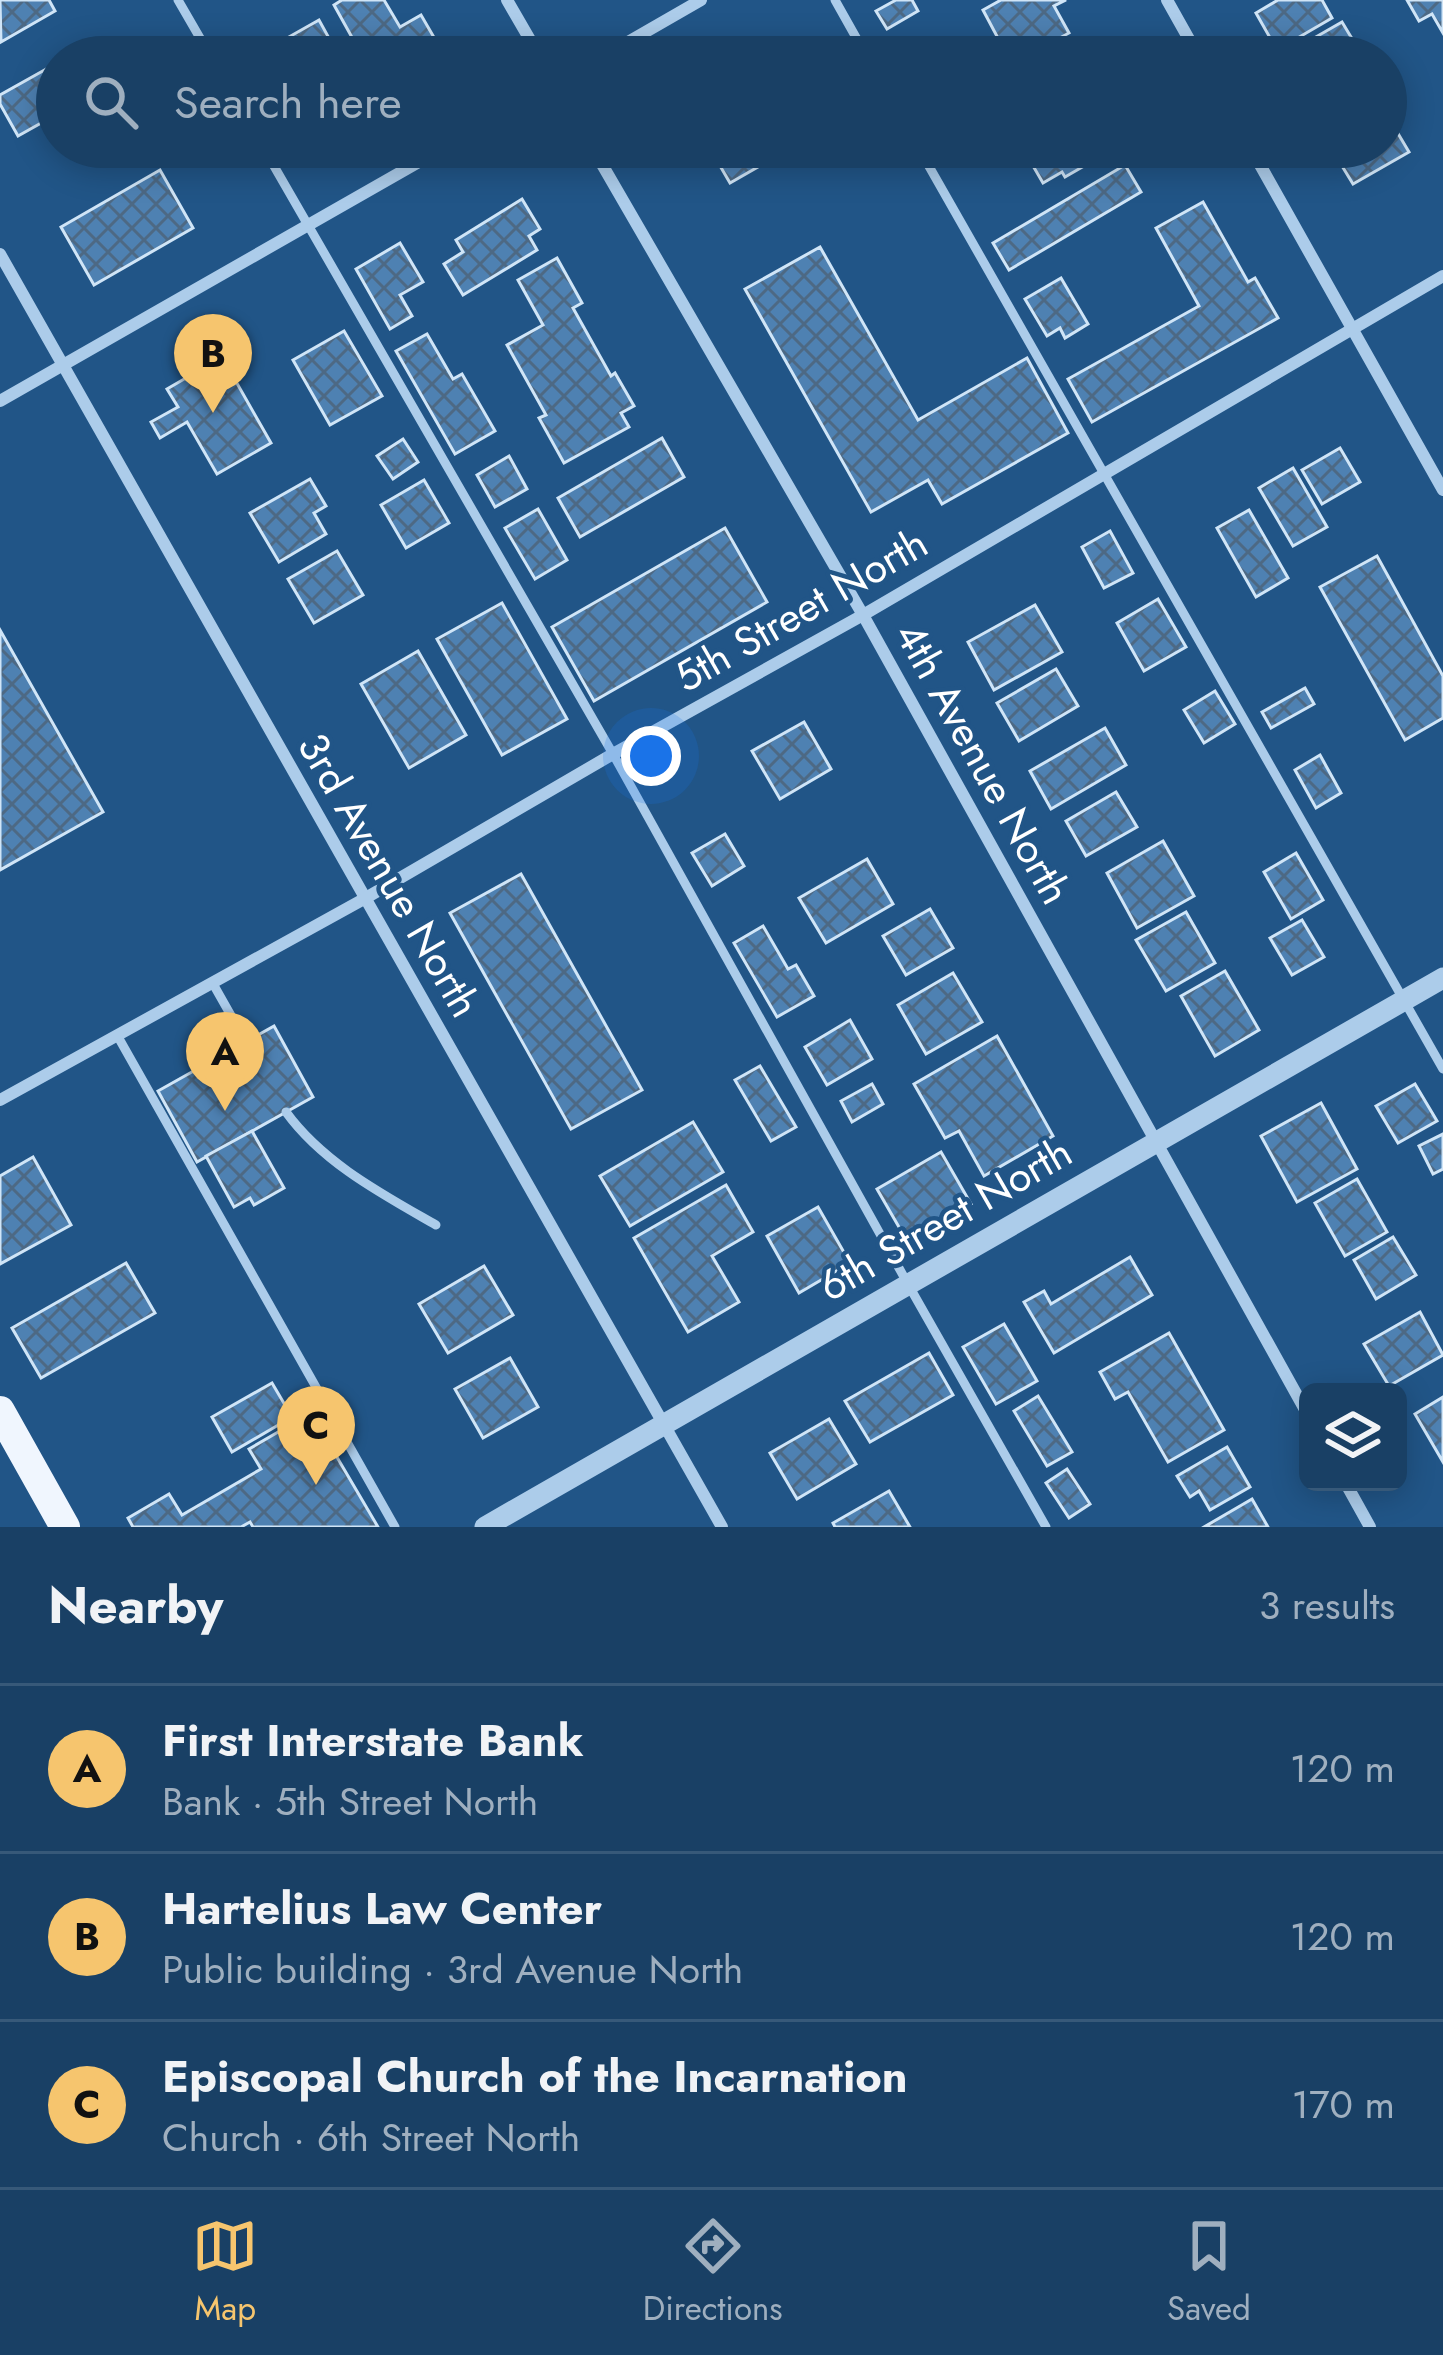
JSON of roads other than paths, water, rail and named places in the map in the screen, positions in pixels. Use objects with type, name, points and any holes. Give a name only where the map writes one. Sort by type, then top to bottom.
[{"type":"main road","points":[[0,1411],[64,1527]]},
{"type":"street","points":[[507,0],[528,36]]},
{"type":"street","points":[[638,36],[701,0]]},
{"type":"street","points":[[1167,0],[1187,36]]},
{"type":"street","points":[[0,401],[409,168]]},
{"type":"street","name":"4th Avenue North","points":[[604,168],[863,615],[1299,1399]]},
{"type":"street","points":[[1262,168],[1443,490]]},
{"type":"street","name":"3rd Avenue North","points":[[0,254],[722,1527]]},
{"type":"street","name":"5th Street North","points":[[0,1100],[863,615],[1443,276]]},
{"type":"street","name":"6th Street North","points":[[484,1527],[1443,978]]},
{"type":"street","points":[[1350,1491],[1370,1527]]},
{"type":"lane","points":[[178,0],[199,36]]},
{"type":"lane","points":[[835,0],[855,36]]},
{"type":"lane","points":[[274,168],[613,754],[1046,1527]]},
{"type":"lane","points":[[930,168],[1443,1069]]},
{"type":"lane","points":[[212,982],[246,1042]]},
{"type":"lane","points":[[117,1035],[394,1527]]},
{"type":"lane","points":[[286,1112],[305,1138],[375,1191],[436,1225]]},
{"type":"place","name":"Hartelius Law Center","points":[[213,413]]},
{"type":"place","name":"First Interstate Bank","points":[[225,1111]]},
{"type":"place","name":"Episcopal Church of the Incarnation","points":[[316,1485]]}]
